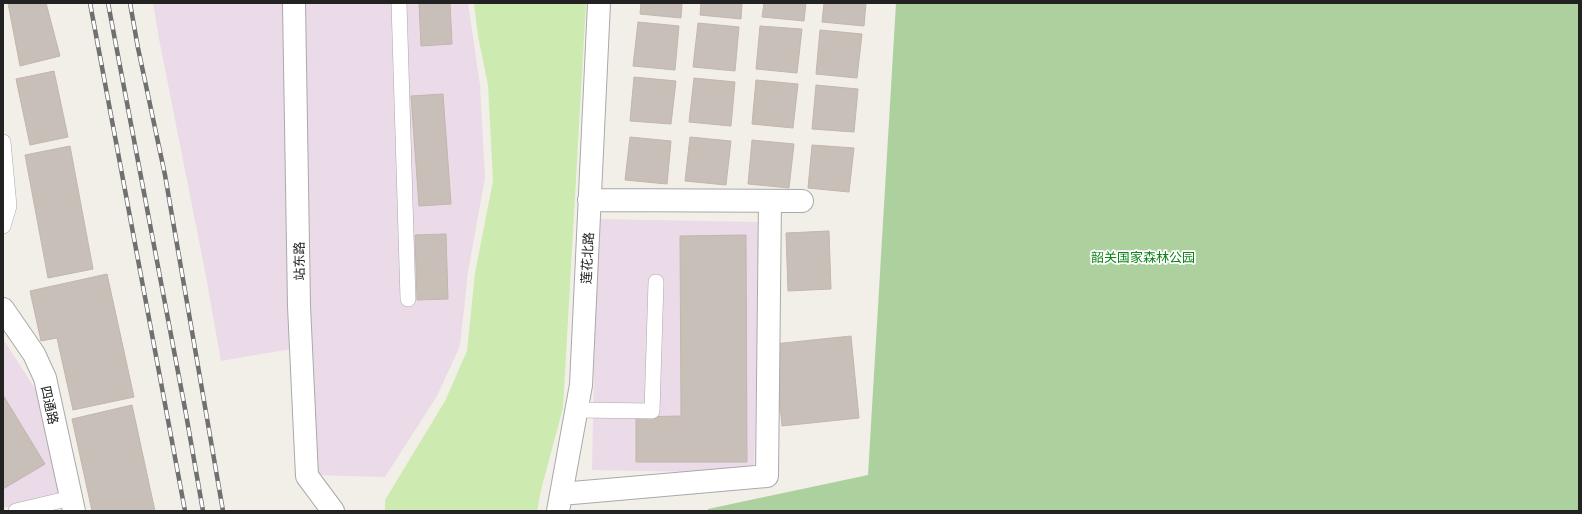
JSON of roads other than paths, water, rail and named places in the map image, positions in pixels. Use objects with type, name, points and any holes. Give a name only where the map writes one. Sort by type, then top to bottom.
[{"type":"street","name":"站东路","points":[[294,3],[299,306],[307,476],[333,511]]},
{"type":"street","name":"莲花北路","points":[[559,502],[581,386],[599,3]]},
{"type":"street","points":[[590,200],[802,201]]},
{"type":"street","points":[[559,502],[767,476],[770,201]]},
{"type":"street","name":"四通路","points":[[3,309],[34,354],[45,378],[72,504]]},
{"type":"lane","points":[[399,3],[408,299]]},
{"type":"lane","points":[[3,142],[9,206],[3,226]]},
{"type":"lane","points":[[577,410],[652,411],[656,282]]},
{"type":"lane","points":[[16,511],[72,504]]},
{"type":"railway","points":[[90,3],[185,511]]},
{"type":"railway","points":[[108,3],[203,511]]},
{"type":"railway","points":[[130,3],[165,175],[223,511]]},
{"type":"park label","name":"韶关国家森林公园","points":[[1143,257]]}]
